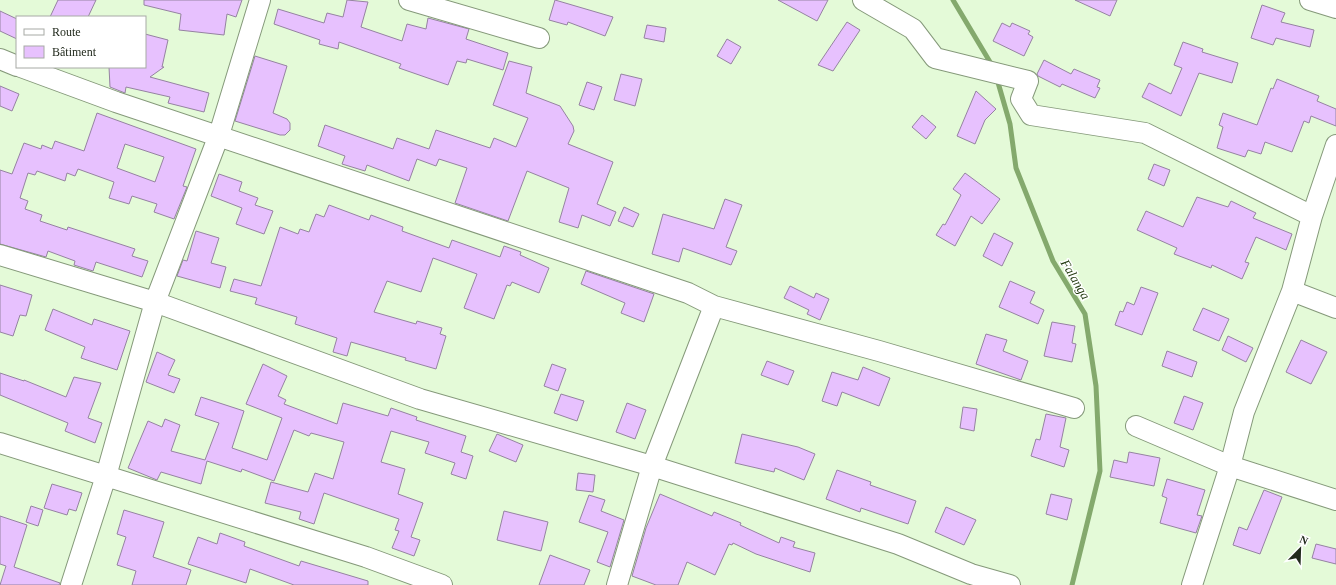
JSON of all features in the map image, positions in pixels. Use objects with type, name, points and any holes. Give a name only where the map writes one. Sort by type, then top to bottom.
[{"type":"street","points":[[71,585],[106,476],[155,302],[219,135],[260,0]]},
{"type":"street","points":[[409,0],[539,38]]},
{"type":"street","points":[[863,0],[913,29],[935,58],[1007,74],[1028,81],[1021,99],[1031,115],[1145,134],[1312,216]]},
{"type":"street","points":[[1310,0],[1336,8]]},
{"type":"street","points":[[0,59],[16,66]]},
{"type":"street","points":[[24,68],[116,102],[219,135],[688,293],[714,306],[879,351],[1074,408]]},
{"type":"street","points":[[1192,585],[1230,466],[1244,412],[1292,292],[1312,216],[1336,147]]},
{"type":"street","points":[[0,255],[155,302],[420,399],[652,466],[898,544],[971,574],[1010,585]]},
{"type":"street","points":[[1292,292],[1336,308]]},
{"type":"street","points":[[617,585],[652,466],[714,306]]},
{"type":"street","points":[[1136,426],[1230,466],[1336,500]]},
{"type":"street","points":[[0,443],[366,557],[442,585]]},
{"type":"building","points":[[58,0],[96,0],[88,16],[50,16]]},
{"type":"building","points":[[144,0],[242,0],[236,17],[227,14],[224,35],[179,30],[181,14],[144,5]]},
{"type":"building","points":[[347,0],[368,2],[361,27],[402,41],[407,24],[426,29],[428,18],[469,29],[466,39],[508,53],[503,70],[467,59],[466,63],[457,61],[448,85],[399,68],[401,64],[339,42],[338,49],[319,44],[320,40],[274,24],[278,9],[324,23],[327,13],[343,17]]},
{"type":"building","points":[[555,0],[613,17],[605,36],[568,22],[567,25],[549,20]]},
{"type":"building","points":[[778,0],[828,0],[817,21]]},
{"type":"building","points":[[1075,0],[1117,0],[1110,16]]},
{"type":"building","points":[[1262,5],[1285,13],[1281,22],[1314,30],[1310,47],[1276,38],[1273,45],[1251,38]]},
{"type":"building","points":[[0,11],[16,19],[16,39],[0,31]]},
{"type":"building","points":[[847,22],[860,30],[833,71],[818,65]]},
{"type":"building","points":[[1002,23],[1010,27],[1012,23],[1030,31],[1028,34],[1033,37],[1024,56],[993,41]]},
{"type":"building","points":[[647,25],[666,28],[664,42],[644,38]]},
{"type":"building","points":[[146,34],[168,40],[162,67],[164,67],[150,77],[209,93],[204,112],[168,103],[170,97],[126,87],[125,93],[110,87],[109,68],[146,68]]},
{"type":"building","points":[[727,39],[741,47],[731,64],[717,56]]},
{"type":"building","points":[[1183,42],[1203,49],[1202,52],[1238,63],[1232,83],[1199,73],[1181,116],[1142,97],[1149,83],[1171,94],[1182,68],[1174,65]]},
{"type":"building","points":[[255,56],[287,66],[273,113],[287,119],[290,123],[290,130],[285,135],[280,135],[235,121]]},
{"type":"building","points":[[1044,60],[1071,74],[1074,69],[1100,80],[1097,87],[1100,88],[1095,98],[1062,84],[1060,87],[1038,76],[1037,74]]},
{"type":"building","points":[[509,61],[532,67],[526,93],[560,106],[573,126],[574,131],[568,144],[613,162],[597,204],[616,212],[610,226],[582,215],[578,228],[559,222],[569,188],[527,171],[508,221],[455,203],[467,168],[439,159],[436,166],[417,159],[409,181],[367,165],[365,171],[342,164],[345,156],[318,146],[325,125],[393,149],[397,138],[429,149],[436,130],[490,148],[494,138],[516,147],[528,118],[493,105]]},
{"type":"building","points":[[621,74],[642,79],[635,106],[614,100]]},
{"type":"building","points":[[1277,79],[1319,96],[1317,101],[1336,109],[1336,126],[1311,116],[1309,123],[1304,121],[1292,152],[1265,142],[1261,154],[1248,150],[1245,157],[1217,148],[1223,127],[1219,125],[1223,113],[1257,125],[1271,88],[1273,89]]},
{"type":"building","points":[[587,82],[602,87],[594,110],[579,105]]},
{"type":"building","points":[[0,86],[19,94],[12,111],[0,106]]},
{"type":"building","points":[[976,91],[996,109],[985,120],[975,144],[957,136]]},
{"type":"building","points":[[97,113],[196,149],[183,186],[187,187],[174,219],[154,212],[157,204],[132,196],[129,204],[109,198],[114,182],[78,169],[75,176],[67,173],[65,181],[37,171],[35,175],[28,173],[20,198],[28,201],[25,209],[42,215],[40,221],[67,230],[68,227],[135,249],[132,256],[148,261],[142,277],[96,262],[93,271],[74,265],[75,261],[48,251],[46,257],[0,244],[0,170],[12,174],[24,143],[41,149],[42,145],[52,149],[55,141],[84,151]],"holes":[[[125,144],[164,157],[155,182],[117,168]]]},
{"type":"building","points":[[922,115],[936,127],[926,139],[912,127]]},
{"type":"building","points":[[1154,164],[1170,170],[1164,186],[1148,179]]},
{"type":"building","points":[[965,173],[1000,199],[982,224],[971,216],[955,246],[936,235],[943,224],[945,225],[961,195],[953,189]]},
{"type":"building","points":[[219,174],[242,182],[239,191],[258,198],[255,205],[273,211],[264,234],[236,224],[242,208],[211,196]]},
{"type":"building","points":[[1197,197],[1228,207],[1231,201],[1256,213],[1253,218],[1292,234],[1286,250],[1256,237],[1245,262],[1249,263],[1242,279],[1212,265],[1211,268],[1174,254],[1177,248],[1137,230],[1146,211],[1183,227]]},
{"type":"building","points":[[725,199],[742,205],[726,247],[737,251],[731,265],[683,248],[679,262],[652,254],[663,214],[714,229]]},
{"type":"building","points":[[329,205],[369,220],[371,215],[403,227],[402,231],[449,248],[452,240],[500,257],[504,246],[521,252],[520,255],[549,268],[539,293],[512,282],[510,286],[507,285],[494,319],[464,308],[477,274],[433,258],[421,292],[387,281],[374,312],[416,324],[417,321],[442,328],[440,334],[446,336],[436,369],[405,360],[406,358],[351,342],[347,356],[333,352],[337,338],[295,324],[297,317],[255,304],[257,298],[230,291],[234,279],[261,286],[280,227],[298,234],[300,229],[309,232],[316,214],[324,217]]},
{"type":"building","points":[[624,207],[639,214],[633,227],[618,221]]},
{"type":"building","points":[[196,231],[219,238],[211,263],[226,267],[220,288],[177,276],[183,260],[187,261]]},
{"type":"building","points":[[994,233],[1013,243],[1002,266],[983,256]]},
{"type":"building","points":[[586,271],[654,294],[644,322],[621,313],[625,303],[581,284]]},
{"type":"building","points":[[1010,281],[1035,292],[1030,303],[1044,310],[1038,324],[999,307]]},
{"type":"building","points":[[0,285],[32,295],[26,316],[20,315],[13,336],[0,332]]},
{"type":"building","points":[[790,286],[814,298],[816,293],[829,299],[820,320],[807,314],[809,310],[784,298]]},
{"type":"building","points":[[1141,287],[1158,293],[1142,335],[1115,325],[1120,311],[1123,312],[1127,302],[1134,305]]},
{"type":"building","points":[[1203,308],[1229,319],[1219,341],[1193,330]]},
{"type":"building","points":[[53,309],[92,325],[94,319],[130,331],[117,370],[81,358],[85,347],[45,330]]},
{"type":"building","points":[[1052,322],[1075,326],[1072,343],[1076,344],[1072,362],[1044,356]]},
{"type":"building","points":[[986,334],[1007,340],[1003,351],[1028,361],[1021,380],[976,364]]},
{"type":"building","points":[[1228,336],[1253,348],[1246,362],[1222,350]]},
{"type":"building","points":[[1301,340],[1327,352],[1311,384],[1286,372]]},
{"type":"building","points":[[1167,351],[1197,362],[1192,377],[1162,366]]},
{"type":"building","points":[[157,352],[175,360],[168,375],[180,379],[174,393],[146,382]]},
{"type":"building","points":[[767,361],[794,371],[788,385],[761,375]]},
{"type":"building","points":[[263,364],[287,376],[278,396],[286,400],[284,404],[337,424],[343,403],[388,416],[391,408],[417,417],[416,420],[466,436],[461,452],[473,456],[466,479],[451,474],[455,463],[425,453],[429,442],[391,431],[381,462],[405,469],[398,494],[423,503],[411,537],[420,540],[414,556],[392,548],[399,531],[395,530],[399,519],[324,493],[314,524],[299,519],[301,512],[265,503],[271,482],[308,492],[315,473],[333,479],[344,442],[311,433],[309,436],[294,430],[274,481],[242,469],[241,472],[207,461],[201,484],[161,472],[157,480],[128,468],[148,421],[162,427],[165,419],[180,425],[171,451],[205,460],[219,423],[195,415],[201,397],[244,411],[232,448],[267,460],[282,418],[246,404]]},
{"type":"building","points":[[552,364],[566,369],[558,391],[544,386]]},
{"type":"building","points":[[863,367],[890,378],[879,406],[842,392],[837,406],[822,401],[832,372],[858,380]]},
{"type":"building","points":[[0,373],[24,380],[66,397],[74,377],[101,383],[88,418],[102,423],[95,443],[65,431],[68,423],[0,395]]},
{"type":"building","points":[[561,394],[584,401],[577,421],[554,413]]},
{"type":"building","points":[[1184,396],[1203,403],[1193,430],[1174,423]]},
{"type":"building","points":[[627,403],[646,410],[635,439],[616,432]]},
{"type":"building","points":[[963,407],[977,409],[974,431],[960,428]]},
{"type":"building","points":[[1046,414],[1066,418],[1060,447],[1069,450],[1064,467],[1031,456],[1036,439],[1040,440]]},
{"type":"building","points":[[497,434],[523,445],[516,462],[489,451]]},
{"type":"building","points":[[742,434],[798,447],[815,454],[804,480],[775,468],[774,472],[735,463]]},
{"type":"building","points":[[1129,452],[1160,458],[1154,486],[1110,477],[1114,460],[1127,463]]},
{"type":"building","points":[[837,470],[871,482],[870,485],[916,501],[908,524],[861,508],[860,512],[826,499]]},
{"type":"building","points":[[578,473],[595,475],[593,492],[576,490]]},
{"type":"building","points":[[1167,479],[1205,490],[1197,515],[1202,516],[1196,533],[1160,523],[1167,498],[1162,496]]},
{"type":"building","points":[[52,484],[82,493],[76,511],[69,509],[67,515],[44,508]]},
{"type":"building","points":[[1264,490],[1282,497],[1260,554],[1233,545],[1239,527],[1247,530]]},
{"type":"building","points":[[660,494],[712,516],[714,512],[741,523],[740,525],[779,543],[781,537],[795,542],[793,547],[815,553],[810,572],[756,554],[733,543],[732,545],[729,544],[715,575],[687,562],[678,585],[656,585],[632,576],[646,528]]},
{"type":"building","points":[[1051,494],[1072,499],[1067,520],[1046,514]]},
{"type":"building","points":[[589,495],[605,500],[601,511],[624,520],[610,567],[597,562],[608,532],[579,522]]},
{"type":"building","points":[[31,506],[43,510],[38,526],[26,522]]},
{"type":"building","points":[[946,507],[976,520],[964,545],[935,532]]},
{"type":"building","points":[[124,510],[164,522],[153,557],[191,570],[186,585],[132,585],[136,571],[117,565],[126,537],[117,534]]},
{"type":"building","points":[[504,511],[548,522],[541,551],[497,540]]},
{"type":"building","points":[[0,516],[27,525],[14,567],[60,583],[59,585],[0,585],[6,566],[0,564]]},
{"type":"building","points":[[220,533],[245,542],[244,546],[299,566],[301,561],[368,581],[368,585],[294,585],[250,569],[246,583],[188,564],[198,537],[217,544]]},
{"type":"building","points":[[1316,544],[1336,549],[1336,564],[1312,558]]},
{"type":"building","points":[[550,555],[590,570],[584,585],[539,585]]},
{"type":"waterway","name":"Falanga","points":[[953,0],[993,67]]},
{"type":"waterway","name":"Falanga","points":[[997,79],[1010,124],[1016,168],[1053,261],[1085,314],[1096,386],[1100,471],[1072,585]]}]
